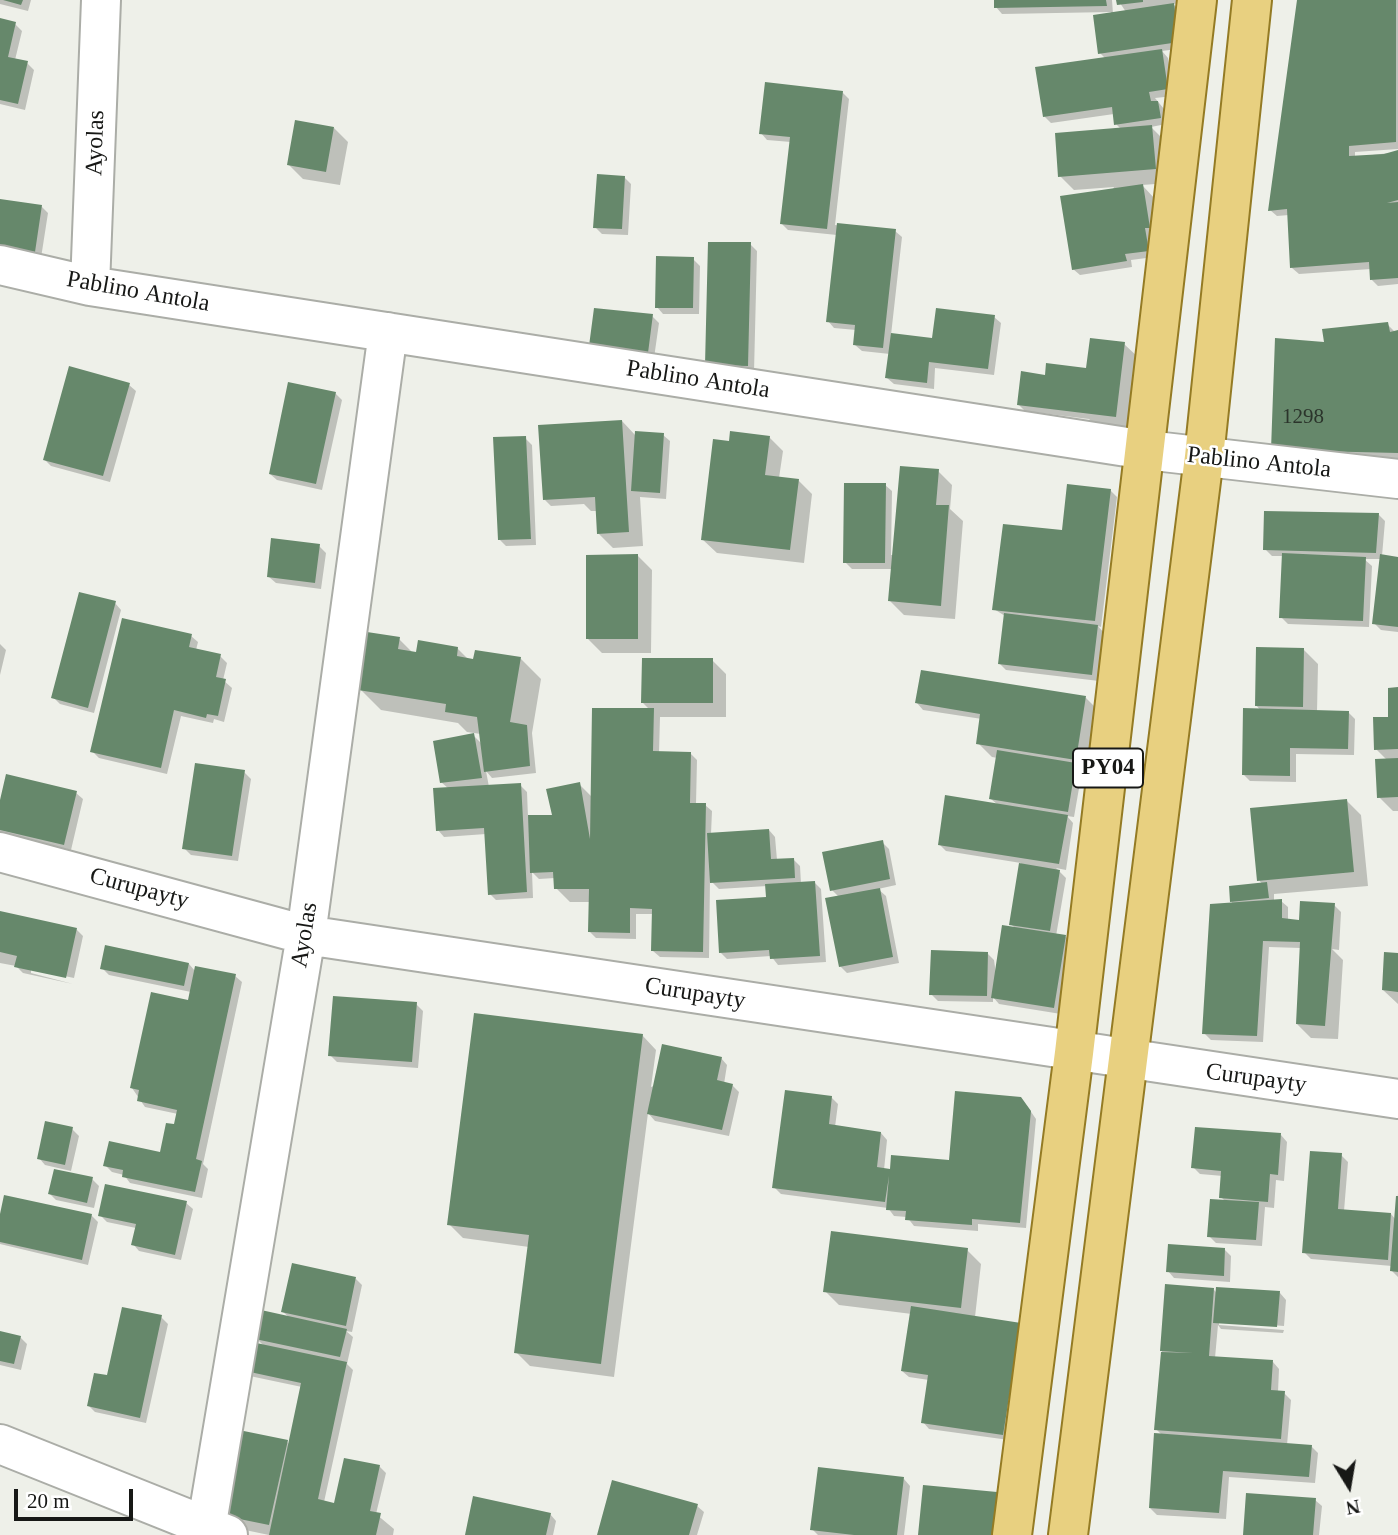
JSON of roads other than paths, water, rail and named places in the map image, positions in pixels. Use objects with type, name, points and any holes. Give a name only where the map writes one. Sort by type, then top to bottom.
[{"type":"main road","name":"PY04","points":[[1012,1535],[1074,1053],[1197,0]]},
{"type":"main road","name":"PY04","points":[[1068,1535],[1204,457],[1252,0]]},
{"type":"street","name":"Ayolas","points":[[90,286],[101,0]]},
{"type":"street","name":"Pablino Antola","points":[[0,265],[90,286],[1146,450],[1398,479]]},
{"type":"street","name":"Ayolas","points":[[214,1532],[306,934],[388,332]]},
{"type":"street","name":"Curupayty","points":[[0,852],[306,934],[1074,1053],[1398,1099]]},
{"type":"street","points":[[0,1444],[214,1532]]}]
